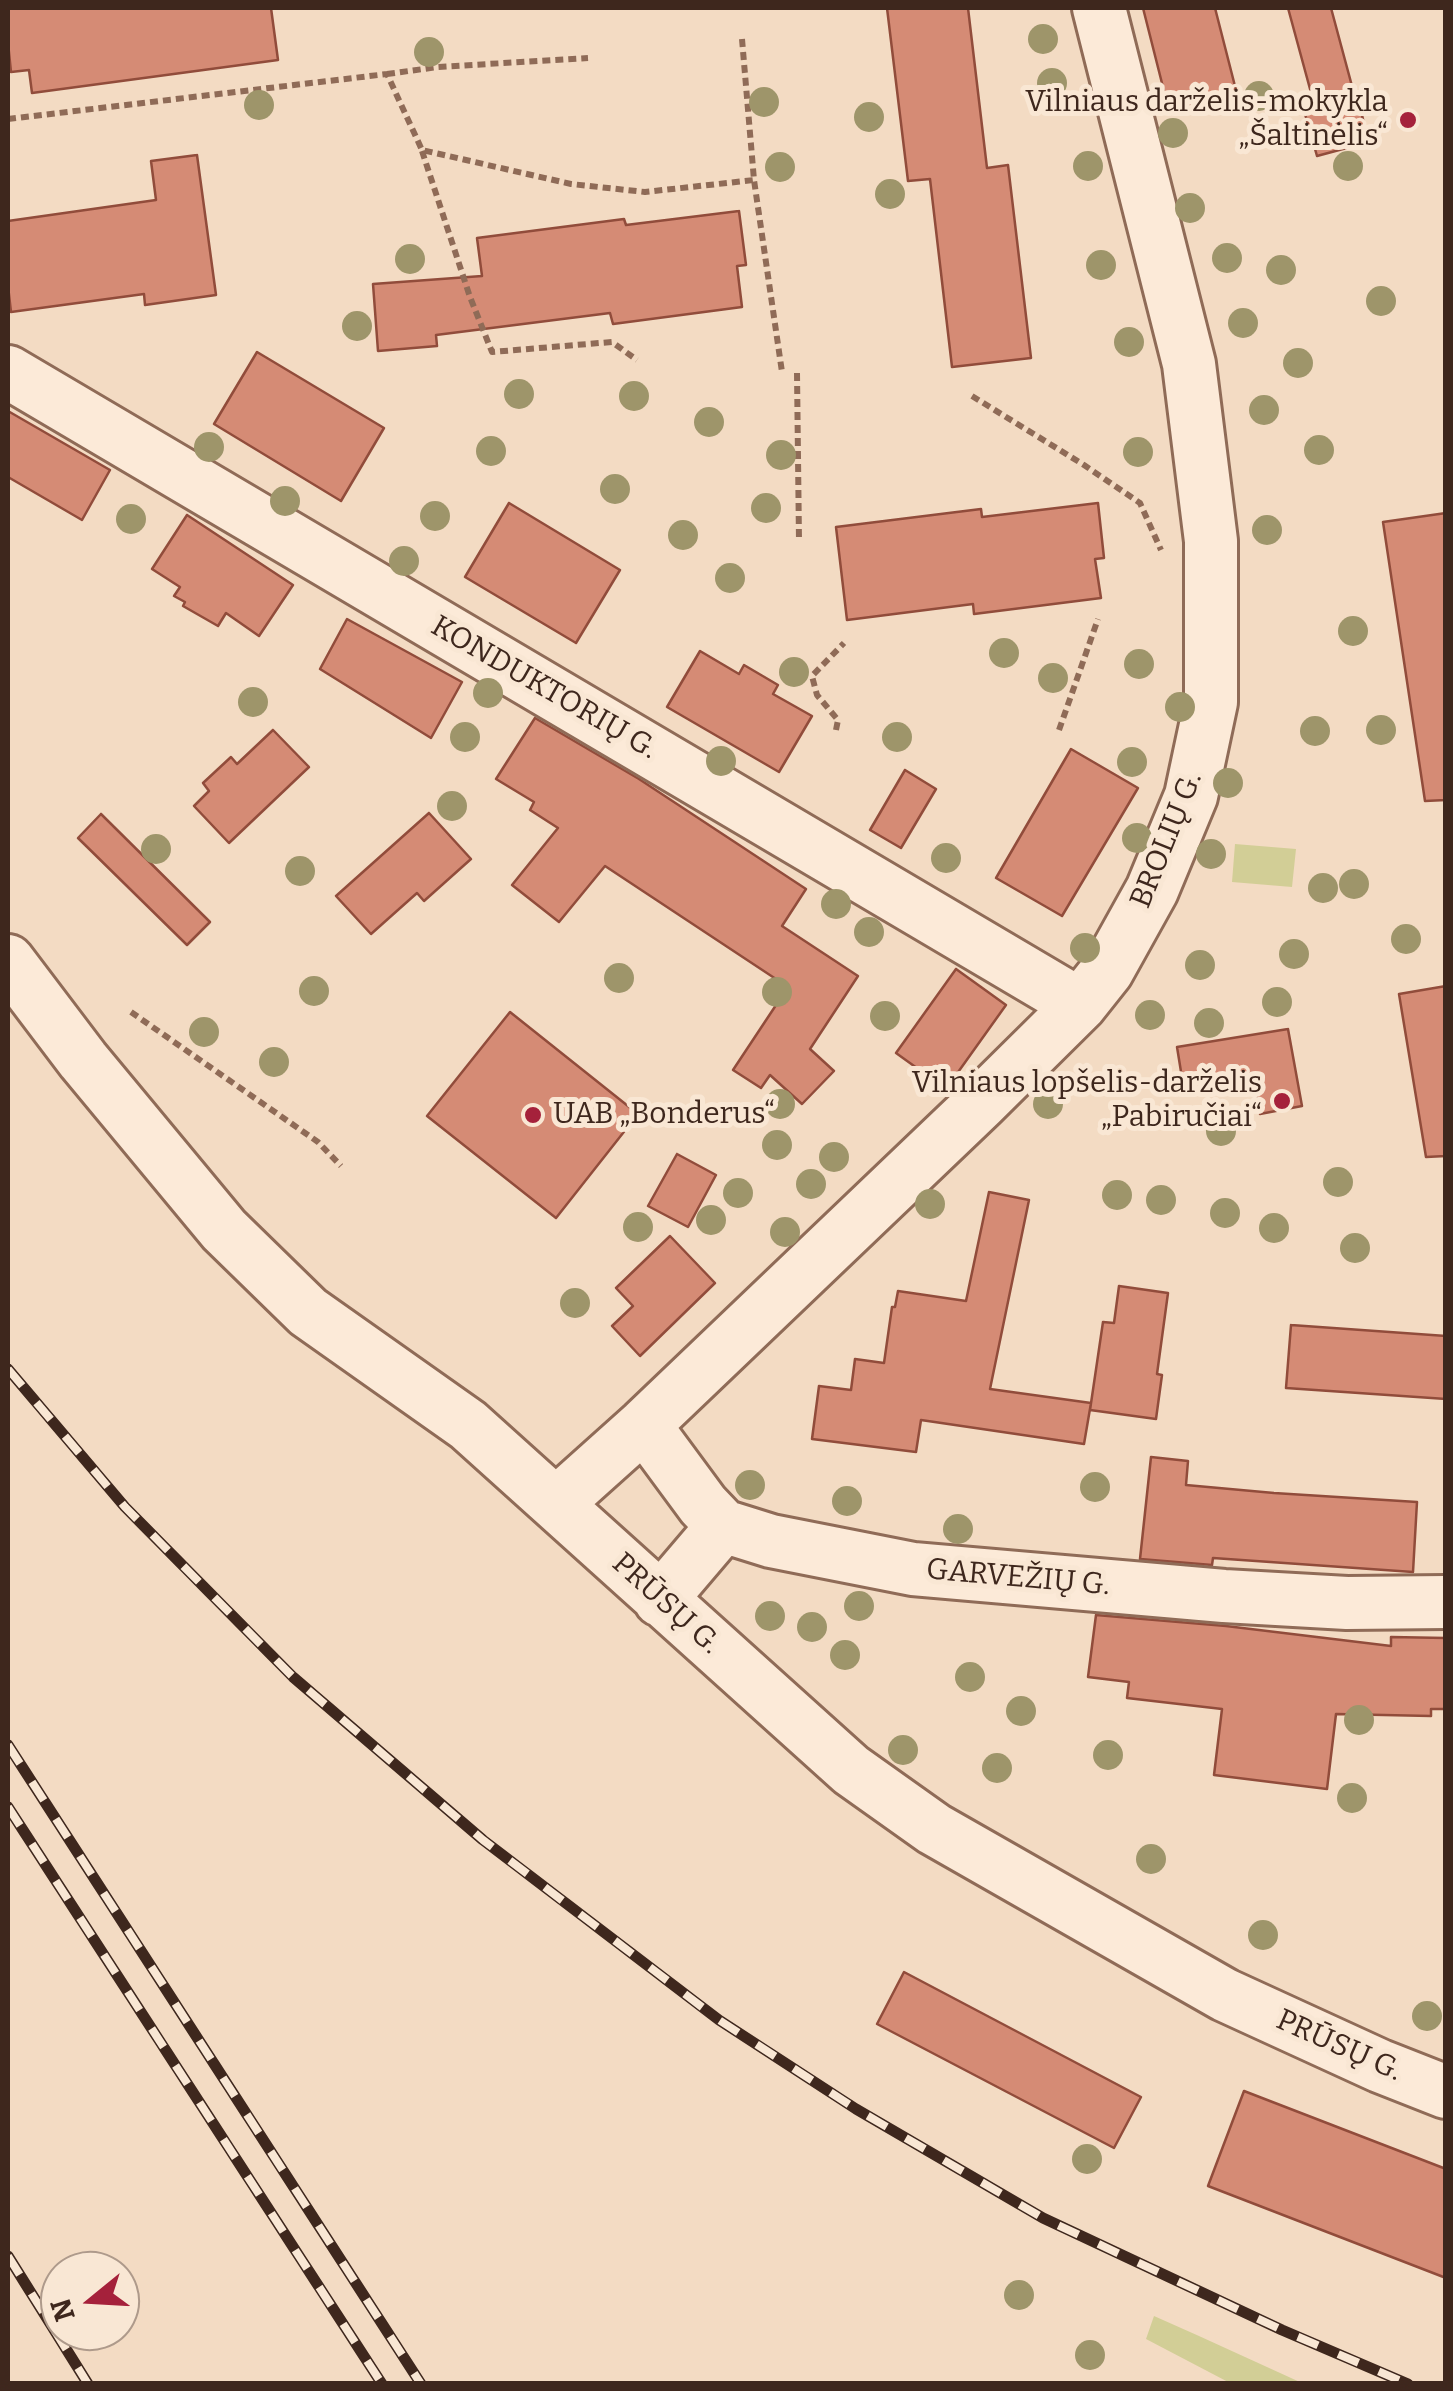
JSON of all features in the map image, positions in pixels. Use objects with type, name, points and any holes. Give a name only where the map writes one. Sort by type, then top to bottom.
[{"type":"street","name":"BROLIŲ G.","points":[[557,1503],[644,1425],[1080,1005],[1106,971],[1152,890],[1191,796],[1211,702],[1211,541],[1188,364],[1098,8]]},
{"type":"street","name":"KONDUKTORIŲ G.","points":[[8,372],[1080,1005]]},
{"type":"street","name":"PRŪSŲ G.","points":[[8,961],[83,1060],[238,1244],[308,1312],[468,1425],[850,1770],[934,1829],[1226,1995],[1446,2092]]},
{"type":"street","points":[[644,1425],[723,1526],[660,1600]]},
{"type":"street","name":"GARVEŽIŲ G.","points":[[723,1526],[771,1541],[912,1568],[1224,1596],[1446,1602]]},
{"type":"path","points":[[742,39],[754,180],[782,372]]},
{"type":"path","points":[[8,119],[438,67],[588,58]]},
{"type":"path","points":[[387,74],[422,150],[492,352],[612,342],[637,360]]},
{"type":"path","points":[[422,150],[571,184],[645,192],[754,180]]},
{"type":"path","points":[[797,373],[799,541]]},
{"type":"path","points":[[972,396],[1140,503],[1164,556]]},
{"type":"path","points":[[1059,730],[1098,620]]},
{"type":"path","points":[[836,730],[838,720],[817,696],[812,676],[844,643]]},
{"type":"path","points":[[131,1012],[318,1142],[341,1166]]},
{"type":"shaded area","points":[[1235,844],[1296,849],[1292,887],[1232,882]]},
{"type":"shaded area","points":[[1154,2316],[1302,2383],[1230,2383],[1146,2339]]},
{"type":"building","points":[[8,8],[271,8],[278,60],[32,93],[29,70],[11,72]]},
{"type":"building","points":[[887,8],[968,8],[987,168],[1008,165],[1031,358],[952,367],[930,179],[908,181]]},
{"type":"building","points":[[1143,8],[1215,8],[1237,94],[1169,111]]},
{"type":"building","points":[[1288,8],[1331,8],[1369,142],[1317,156],[1305,114],[1316,111]]},
{"type":"building","points":[[197,155],[216,295],[145,305],[144,294],[11,312],[8,221],[156,200],[151,161]]},
{"type":"building","points":[[739,211],[746,265],[737,266],[742,307],[613,324],[610,313],[436,335],[437,346],[378,351],[373,284],[482,276],[477,238],[624,219],[626,225]]},
{"type":"building","points":[[257,352],[384,428],[341,501],[214,424]]},
{"type":"building","points":[[8,411],[110,470],[82,520],[8,477]]},
{"type":"building","points":[[509,503],[620,570],[576,643],[465,577]]},
{"type":"building","points":[[1098,503],[1104,558],[1095,559],[1101,598],[974,614],[973,604],[847,620],[836,527],[981,509],[982,517]]},
{"type":"building","points":[[1446,513],[1446,800],[1425,801],[1383,522]]},
{"type":"building","points":[[187,515],[293,585],[259,636],[226,613],[218,626],[183,606],[185,602],[174,596],[180,587],[152,569]]},
{"type":"building","points":[[347,619],[462,682],[431,738],[320,669]]},
{"type":"building","points":[[700,651],[739,674],[744,665],[778,685],[773,694],[812,716],[779,772],[667,707]]},
{"type":"building","points":[[535,718],[639,779],[806,889],[782,926],[858,976],[810,1049],[834,1071],[802,1104],[770,1075],[761,1088],[733,1070],[788,987],[605,866],[559,922],[512,885],[558,828],[530,810],[534,802],[496,779]]},
{"type":"building","points":[[273,730],[309,767],[229,843],[194,806],[209,791],[203,783],[231,757],[237,764]]},
{"type":"building","points":[[1071,749],[1138,788],[1062,916],[996,878]]},
{"type":"building","points":[[905,770],[936,789],[901,848],[870,830]]},
{"type":"building","points":[[429,813],[471,859],[424,901],[417,893],[371,934],[336,896]]},
{"type":"building","points":[[101,814],[210,922],[187,945],[78,838]]},
{"type":"building","points":[[956,969],[1006,1005],[946,1089],[896,1053]]},
{"type":"building","points":[[1446,986],[1446,1156],[1426,1157],[1399,994]]},
{"type":"building","name":"UAB „Bonderus“","points":[[510,1012],[638,1114],[556,1218],[427,1116]]},
{"type":"building","points":[[1288,1029],[1302,1106],[1260,1114],[1252,1073],[1183,1084],[1177,1047]]},
{"type":"building","points":[[677,1154],[716,1175],[688,1227],[648,1206]]},
{"type":"building","points":[[989,1192],[1029,1200],[990,1389],[1091,1403],[1084,1444],[921,1420],[916,1452],[812,1439],[819,1386],[851,1390],[855,1359],[884,1363],[898,1291],[966,1301]]},
{"type":"building","points":[[670,1236],[715,1283],[640,1356],[612,1326],[633,1306],[616,1288]]},
{"type":"building","points":[[1119,1286],[1168,1293],[1157,1374],[1162,1375],[1156,1419],[1090,1410],[1103,1322],[1114,1323]]},
{"type":"building","points":[[1291,1325],[1446,1336],[1446,1399],[1286,1388]]},
{"type":"building","points":[[1151,1457],[1188,1461],[1186,1485],[1417,1502],[1413,1572],[1213,1558],[1212,1565],[1140,1559]]},
{"type":"building","points":[[1096,1615],[1391,1646],[1391,1637],[1446,1638],[1446,1709],[1431,1709],[1431,1716],[1336,1714],[1327,1789],[1214,1775],[1222,1709],[1127,1698],[1129,1682],[1088,1677]]},
{"type":"building","points":[[904,1972],[1141,2097],[1114,2148],[877,2024]]},
{"type":"building","points":[[1244,2091],[1446,2169],[1446,2278],[1208,2186]]},
{"type":"railway","points":[[8,1369],[125,1507],[293,1677],[483,1840],[719,2020],[856,2109],[1043,2218],[1282,2330],[1408,2384]]},
{"type":"railway","points":[[8,1745],[421,2384]]},
{"type":"railway","points":[[8,1807],[382,2384]]},
{"type":"railway","points":[[8,2256],[88,2384]]},
{"type":"place","name":"Vilniaus darželis-mokykla „Šaltinėlis“","points":[[1408,120]]},
{"type":"place","name":"Vilniaus lopšelis-darželis „Pabiručiai“","points":[[1282,1101]]},
{"type":"place","name":"UAB „Bonderus“","points":[[533,1115]]}]
